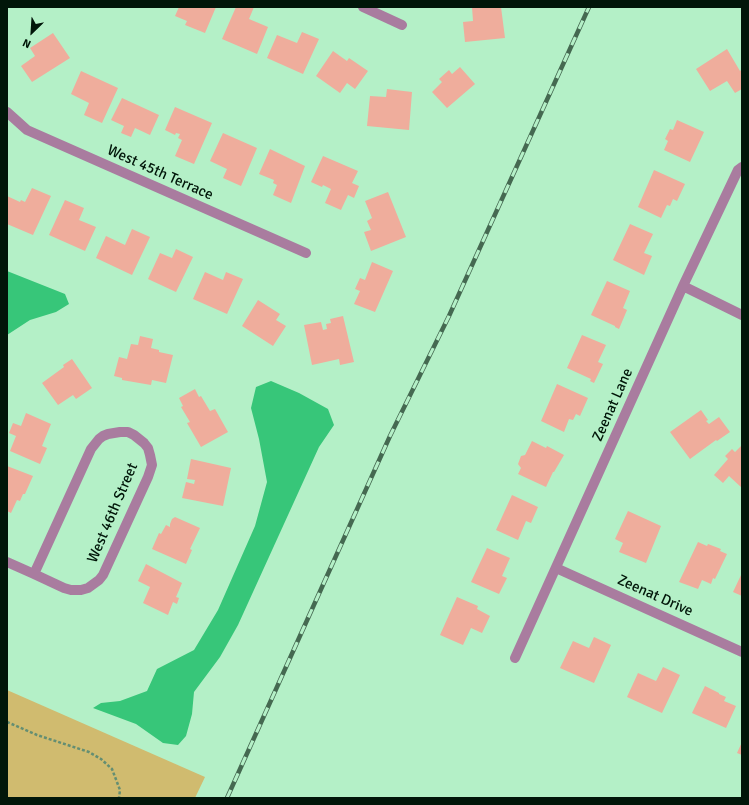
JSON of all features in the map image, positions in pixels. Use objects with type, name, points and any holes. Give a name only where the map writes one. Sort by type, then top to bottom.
[{"type":"street","points":[[363,7],[402,25]]},
{"type":"street","name":"West 45th Terrace","points":[[7,112],[27,130],[306,253]]},
{"type":"street","name":"Zeenat Lane","points":[[515,658],[683,286],[738,170],[742,167]]},
{"type":"street","points":[[683,286],[742,315]]},
{"type":"street","name":"West 46th Street","points":[[7,562],[64,588],[71,590],[88,588],[98,580],[103,575],[151,468],[148,448],[139,438],[128,432],[120,432],[108,434],[94,444],[34,574]]},
{"type":"street","name":"Zeenat Drive","points":[[556,568],[742,652]]},
{"type":"path","points":[[7,722],[37,735],[89,752],[101,759],[112,769],[120,790],[119,798]]},
{"type":"shaded area","points":[[7,271],[65,294],[69,304],[56,312],[30,320],[7,335]]},
{"type":"shaded area","points":[[271,381],[299,393],[328,409],[334,425],[319,447],[238,625],[220,657],[194,692],[192,714],[186,736],[178,745],[163,743],[136,724],[93,708],[101,703],[120,701],[147,691],[157,669],[194,650],[218,610],[255,526],[267,482],[259,439],[251,408],[256,387]]},
{"type":"shaded area","points":[[7,690],[205,777],[195,798],[7,798]]},
{"type":"building","points":[[179,7],[216,7],[205,33],[185,25],[187,21],[175,16]]},
{"type":"building","points":[[236,7],[254,7],[249,19],[268,27],[257,54],[222,39]]},
{"type":"building","points":[[472,7],[501,7],[505,38],[465,42],[463,22],[473,21]]},
{"type":"building","points":[[302,32],[319,39],[303,74],[267,58],[277,35],[297,43]]},
{"type":"building","points":[[53,33],[70,58],[32,82],[21,66],[35,56],[30,48]]},
{"type":"building","points":[[727,49],[740,71],[742,71],[742,89],[735,93],[727,81],[710,91],[696,69]]},
{"type":"building","points":[[333,51],[347,61],[349,58],[368,71],[355,89],[347,83],[340,93],[316,76]]},
{"type":"building","points":[[460,67],[475,84],[447,108],[432,92],[442,82],[439,79],[449,70],[452,74]]},
{"type":"building","points":[[81,71],[118,88],[102,123],[84,115],[89,103],[71,94]]},
{"type":"building","points":[[387,89],[412,92],[409,130],[367,126],[370,96],[386,97]]},
{"type":"building","points":[[122,98],[159,115],[150,135],[135,128],[131,137],[121,133],[124,126],[111,120]]},
{"type":"building","points":[[175,107],[212,123],[194,164],[175,156],[182,140],[178,138],[180,134],[176,133],[175,135],[165,130]]},
{"type":"building","points":[[677,120],[704,132],[690,162],[664,150],[668,141],[665,139],[670,129],[673,130]]},
{"type":"building","points":[[223,133],[257,148],[241,186],[223,178],[227,169],[210,161]]},
{"type":"building","points":[[270,149],[305,166],[291,203],[273,195],[277,185],[273,183],[274,180],[259,174]]},
{"type":"building","points":[[323,156],[358,171],[352,183],[359,186],[354,198],[348,195],[341,210],[325,203],[331,189],[311,182]]},
{"type":"building","points":[[654,170],[685,184],[677,201],[673,199],[670,206],[667,205],[661,218],[638,207]]},
{"type":"building","points":[[32,188],[51,196],[33,235],[7,224],[7,196],[20,202],[21,200],[25,202]]},
{"type":"building","points":[[388,192],[406,237],[371,251],[364,232],[371,230],[367,221],[372,218],[365,201]]},
{"type":"building","points":[[65,200],[84,208],[79,220],[96,227],[85,251],[49,235]]},
{"type":"building","points":[[630,224],[653,234],[644,253],[652,256],[644,275],[613,260]]},
{"type":"building","points":[[132,229],[150,237],[132,275],[96,258],[106,236],[125,245]]},
{"type":"building","points":[[176,249],[193,257],[176,292],[148,279],[160,253],[172,258]]},
{"type":"building","points":[[372,262],[393,271],[375,312],[354,304],[360,291],[355,289],[360,278],[365,280]]},
{"type":"building","points":[[205,272],[223,280],[226,272],[243,279],[227,314],[193,299]]},
{"type":"building","points":[[607,281],[630,291],[623,308],[627,310],[619,329],[591,315]]},
{"type":"building","points":[[258,300],[280,314],[276,320],[286,326],[273,346],[242,326]]},
{"type":"building","points":[[343,316],[354,362],[340,365],[339,359],[312,365],[304,325],[321,322],[323,330],[327,329],[326,324],[331,323],[330,319]]},
{"type":"building","points":[[582,335],[606,345],[598,362],[603,364],[594,383],[590,381],[591,379],[567,368]]},
{"type":"building","points":[[140,336],[153,339],[151,348],[159,350],[159,352],[173,355],[166,383],[152,380],[151,385],[122,380],[122,378],[114,376],[119,357],[127,359],[131,344],[138,345]]},
{"type":"building","points":[[72,359],[92,388],[76,399],[73,395],[58,405],[42,383],[64,367],[63,365]]},
{"type":"building","points":[[557,384],[588,398],[580,416],[576,414],[573,420],[569,419],[564,432],[541,421]]},
{"type":"building","points":[[195,389],[199,397],[201,396],[210,411],[215,409],[228,432],[201,447],[187,423],[190,422],[181,407],[183,406],[179,398]]},
{"type":"building","points":[[701,410],[709,424],[719,417],[730,432],[717,441],[716,440],[690,459],[670,432]]},
{"type":"building","points":[[26,413],[51,424],[42,446],[47,448],[40,464],[10,451],[16,436],[9,433],[13,423],[21,426]]},
{"type":"building","points":[[532,441],[546,448],[547,446],[564,455],[553,472],[546,487],[518,474],[521,468],[518,464],[521,456],[525,455]]},
{"type":"building","points":[[742,445],[742,488],[729,476],[723,483],[714,475],[728,459],[725,456],[732,449],[735,452]]},
{"type":"building","points":[[191,459],[231,468],[223,506],[182,498],[186,482],[194,484],[195,480],[187,479]]},
{"type":"building","points":[[7,466],[33,476],[25,494],[23,494],[20,501],[17,500],[11,513],[7,511]]},
{"type":"building","points":[[512,495],[538,507],[531,523],[526,521],[518,540],[496,530]]},
{"type":"building","points":[[628,511],[661,526],[646,563],[619,552],[623,543],[615,539]]},
{"type":"building","points":[[175,517],[200,528],[190,549],[192,550],[186,564],[152,549],[159,533],[161,534],[166,525],[170,527],[172,519]]},
{"type":"building","points":[[698,542],[707,546],[708,544],[721,549],[720,551],[727,554],[711,584],[702,580],[698,589],[679,582]]},
{"type":"building","points":[[487,548],[510,558],[502,576],[507,578],[499,594],[471,582]]},
{"type":"building","points":[[146,564],[182,583],[176,597],[179,598],[177,604],[173,602],[168,615],[143,603],[150,587],[138,581]]},
{"type":"building","points":[[742,573],[742,596],[733,592]]},
{"type":"building","points":[[457,597],[478,606],[477,609],[490,616],[482,633],[471,628],[463,645],[440,635]]},
{"type":"building","points":[[594,637],[611,645],[594,683],[560,668],[573,641],[589,648]]},
{"type":"building","points":[[663,667],[680,675],[662,713],[627,697],[638,673],[656,681]]},
{"type":"building","points":[[705,686],[726,697],[724,701],[736,706],[726,728],[692,713]]},
{"type":"building","points":[[742,742],[742,755],[737,753]]},
{"type":"railway","points":[[227,798],[390,436],[449,316],[589,7]]}]
